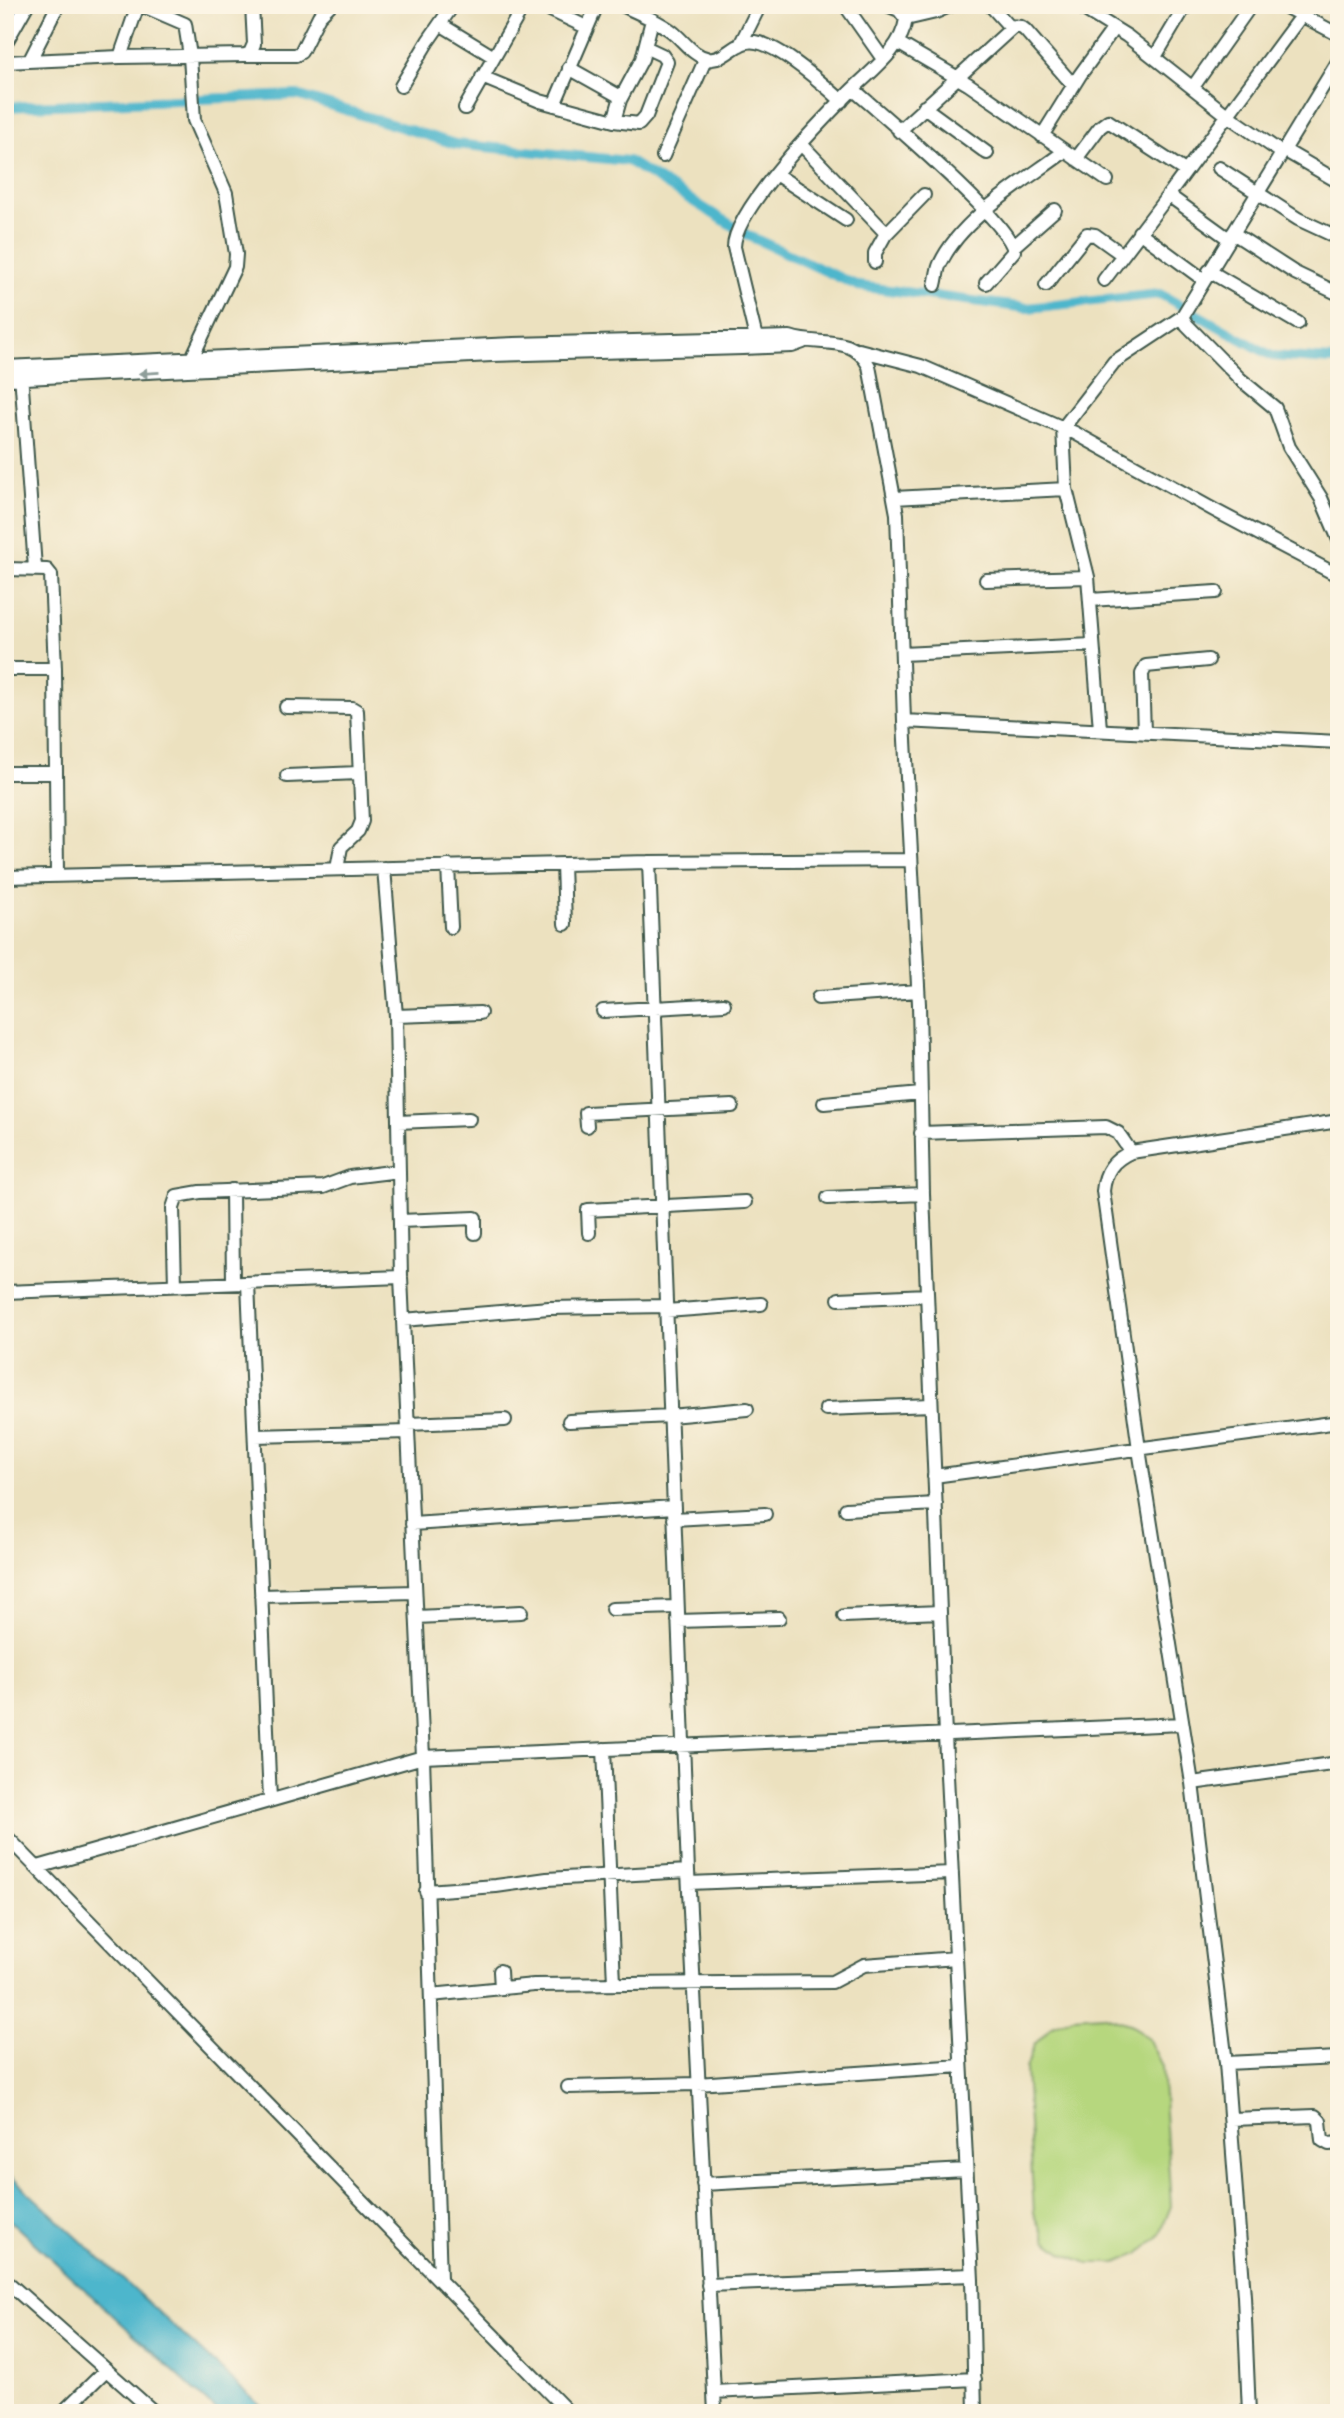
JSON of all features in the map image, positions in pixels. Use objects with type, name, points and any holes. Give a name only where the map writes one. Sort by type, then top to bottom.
[{"type":"street","points":[[5,44],[27,5]]},
{"type":"street","points":[[30,61],[58,5]]},
{"type":"street","points":[[120,57],[140,5],[185,24],[193,86],[194,120],[229,202],[236,254],[235,267],[191,360]]},
{"type":"street","points":[[245,55],[250,53],[254,44],[252,5]]},
{"type":"street","points":[[5,62],[120,57],[291,57],[301,52],[319,16],[330,5]]},
{"type":"street","points":[[401,86],[453,5]]},
{"type":"street","points":[[465,108],[524,5]]},
{"type":"street","points":[[540,5],[586,27]]},
{"type":"street","points":[[554,105],[597,5]]},
{"type":"street","points":[[622,5],[668,29],[706,58],[718,58],[740,44],[754,41],[777,51],[808,71],[842,101]]},
{"type":"street","points":[[740,44],[760,5]]},
{"type":"street","points":[[845,5],[883,59]]},
{"type":"street","points":[[887,5],[905,13],[936,12],[952,5]]},
{"type":"street","points":[[990,5],[1010,26],[1026,30],[1073,85]]},
{"type":"street","points":[[1155,57],[1186,5]]},
{"type":"street","points":[[1193,87],[1251,5]]},
{"type":"street","points":[[1282,5],[1339,35]]},
{"type":"street","points":[[1082,7],[1155,57],[1227,115],[1283,152],[1339,182]]},
{"type":"street","points":[[755,338],[734,247],[736,231],[777,174],[898,43],[905,13]]},
{"type":"street","points":[[1104,281],[1301,16]]},
{"type":"street","points":[[614,121],[620,100],[642,59],[652,20]]},
{"type":"street","points":[[440,24],[494,57]]},
{"type":"street","points":[[900,131],[1013,27]]},
{"type":"street","points":[[1042,136],[1073,85],[1114,28]]},
{"type":"street","points":[[898,43],[956,77],[1107,180]]},
{"type":"street","points":[[482,77],[554,105],[614,121],[630,124],[643,122],[667,62],[662,55],[645,47]]},
{"type":"street","points":[[663,156],[706,58]]},
{"type":"street","points":[[1100,729],[1088,577],[1066,489],[1063,428],[1114,362],[1183,314],[1339,60]]},
{"type":"street","points":[[569,68],[615,94],[620,100]]},
{"type":"street","points":[[853,89],[986,211],[1013,247]]},
{"type":"street","points":[[925,107],[987,153]]},
{"type":"street","points":[[1076,159],[1100,127],[1108,121],[1185,171]]},
{"type":"street","points":[[802,145],[880,225],[885,235]]},
{"type":"street","points":[[935,285],[940,265],[957,238],[986,211],[1065,151]]},
{"type":"street","points":[[1219,168],[1298,219],[1339,238]]},
{"type":"street","points":[[777,174],[846,220]]},
{"type":"street","points":[[1170,193],[1171,197],[1231,236],[1294,273],[1339,294]]},
{"type":"street","points":[[875,262],[875,253],[885,235],[924,195]]},
{"type":"street","points":[[986,283],[1012,255],[1013,247],[1055,210]]},
{"type":"street","points":[[1139,232],[1206,275],[1298,323]]},
{"type":"street","points":[[1046,285],[1087,234],[1095,235],[1123,255]]},
{"type":"street","points":[[1183,314],[1186,325],[1235,374],[1275,408],[1289,447],[1321,498],[1339,540]]},
{"type":"street","points":[[5,379],[20,372],[191,360],[514,344],[790,337],[803,342],[836,343],[921,366],[1063,428],[1339,576]]},
{"type":"street","points":[[5,367],[20,372],[792,346],[803,342]]},
{"type":"street","points":[[859,350],[869,366],[897,514],[904,721],[918,991],[931,1405],[975,2413]]},
{"type":"street","points":[[20,372],[35,568]]},
{"type":"street","points":[[894,498],[1066,489]]},
{"type":"street","points":[[5,569],[35,568],[47,570],[51,575],[55,669],[57,876]]},
{"type":"street","points":[[986,580],[1088,577]]},
{"type":"street","points":[[1090,600],[1216,592]]},
{"type":"street","points":[[902,654],[1092,645]]},
{"type":"street","points":[[1144,732],[1142,674],[1146,666],[1208,660]]},
{"type":"street","points":[[5,669],[55,669]]},
{"type":"street","points":[[286,707],[355,709],[361,827],[341,847],[337,869]]},
{"type":"street","points":[[904,721],[1339,742]]},
{"type":"street","points":[[5,773],[55,773]]},
{"type":"street","points":[[287,776],[358,773]]},
{"type":"street","points":[[5,877],[649,862],[911,860]]},
{"type":"street","points":[[649,862],[688,1877],[715,2413]]},
{"type":"street","points":[[563,864],[565,924]]},
{"type":"street","points":[[448,866],[451,927]]},
{"type":"street","points":[[384,868],[396,1016],[401,1277],[423,1757],[440,2279]]},
{"type":"street","points":[[818,998],[918,991]]},
{"type":"street","points":[[603,1011],[724,1004]]},
{"type":"street","points":[[396,1016],[480,1013]]},
{"type":"street","points":[[824,1103],[920,1094]]},
{"type":"street","points":[[587,1126],[586,1113],[732,1106]]},
{"type":"street","points":[[398,1122],[469,1119]]},
{"type":"street","points":[[1249,2413],[1244,2296],[1226,2063],[1192,1783],[1139,1449],[1103,1191],[1106,1174],[1116,1160],[1131,1152],[1339,1121]]},
{"type":"street","points":[[921,1133],[1106,1126],[1118,1133],[1131,1152]]},
{"type":"street","points":[[175,1285],[174,1201],[182,1194],[323,1187],[350,1177],[399,1171]]},
{"type":"street","points":[[232,1190],[233,1283]]},
{"type":"street","points":[[828,1198],[923,1194]]},
{"type":"street","points":[[589,1233],[588,1210],[745,1202]]},
{"type":"street","points":[[400,1221],[475,1218],[475,1233]]},
{"type":"street","points":[[5,1292],[401,1277]]},
{"type":"street","points":[[248,1283],[270,1800]]},
{"type":"street","points":[[839,1299],[927,1295]]},
{"type":"street","points":[[403,1320],[550,1308],[666,1308],[761,1304]]},
{"type":"street","points":[[826,1409],[931,1405]]},
{"type":"street","points":[[569,1420],[670,1416],[747,1409]]},
{"type":"street","points":[[255,1436],[505,1420]]},
{"type":"street","points":[[934,1476],[1339,1422]]},
{"type":"street","points":[[846,1509],[936,1504]]},
{"type":"street","points":[[412,1524],[674,1513],[765,1514]]},
{"type":"street","points":[[261,1596],[415,1592]]},
{"type":"street","points":[[612,1609],[677,1607]]},
{"type":"street","points":[[417,1617],[521,1612]]},
{"type":"street","points":[[844,1616],[940,1612]]},
{"type":"street","points":[[678,1621],[779,1618]]},
{"type":"street","points":[[38,1867],[423,1757],[1182,1724]]},
{"type":"street","points":[[604,1749],[614,1983]]},
{"type":"street","points":[[1192,1783],[1339,1763]]},
{"type":"street","points":[[5,1835],[569,2413]]},
{"type":"street","points":[[426,1891],[609,1876],[952,1872]]},
{"type":"street","points":[[431,1995],[534,1985],[832,1982],[864,1965],[956,1958]]},
{"type":"street","points":[[500,1971],[501,1989]]},
{"type":"street","points":[[1226,2063],[1339,2058]]},
{"type":"street","points":[[568,2087],[698,2084],[961,2066]]},
{"type":"street","points":[[1231,2119],[1315,2116],[1320,2120],[1322,2140],[1329,2144],[1339,2143]]},
{"type":"street","points":[[703,2184],[966,2170]]},
{"type":"street","points":[[708,2285],[971,2276]]},
{"type":"street","points":[[5,2280],[155,2413]]},
{"type":"street","points":[[62,2413],[106,2370]]},
{"type":"street","points":[[714,2392],[975,2379]]},
{"type":"green space","points":[[1102,2015],[1132,2025],[1149,2040],[1162,2066],[1171,2206],[1159,2236],[1139,2254],[1116,2263],[1088,2263],[1063,2253],[1046,2240],[1034,2213],[1026,2069],[1034,2045],[1052,2026],[1073,2017]]},
{"type":"water","points":[[5,2171],[268,2413],[219,2413],[5,2216]]},
{"type":"waterway","points":[[5,107],[297,95],[455,144],[628,161],[749,236],[858,286],[1027,308],[1160,294],[1272,356],[1332,360],[1339,357]]}]
